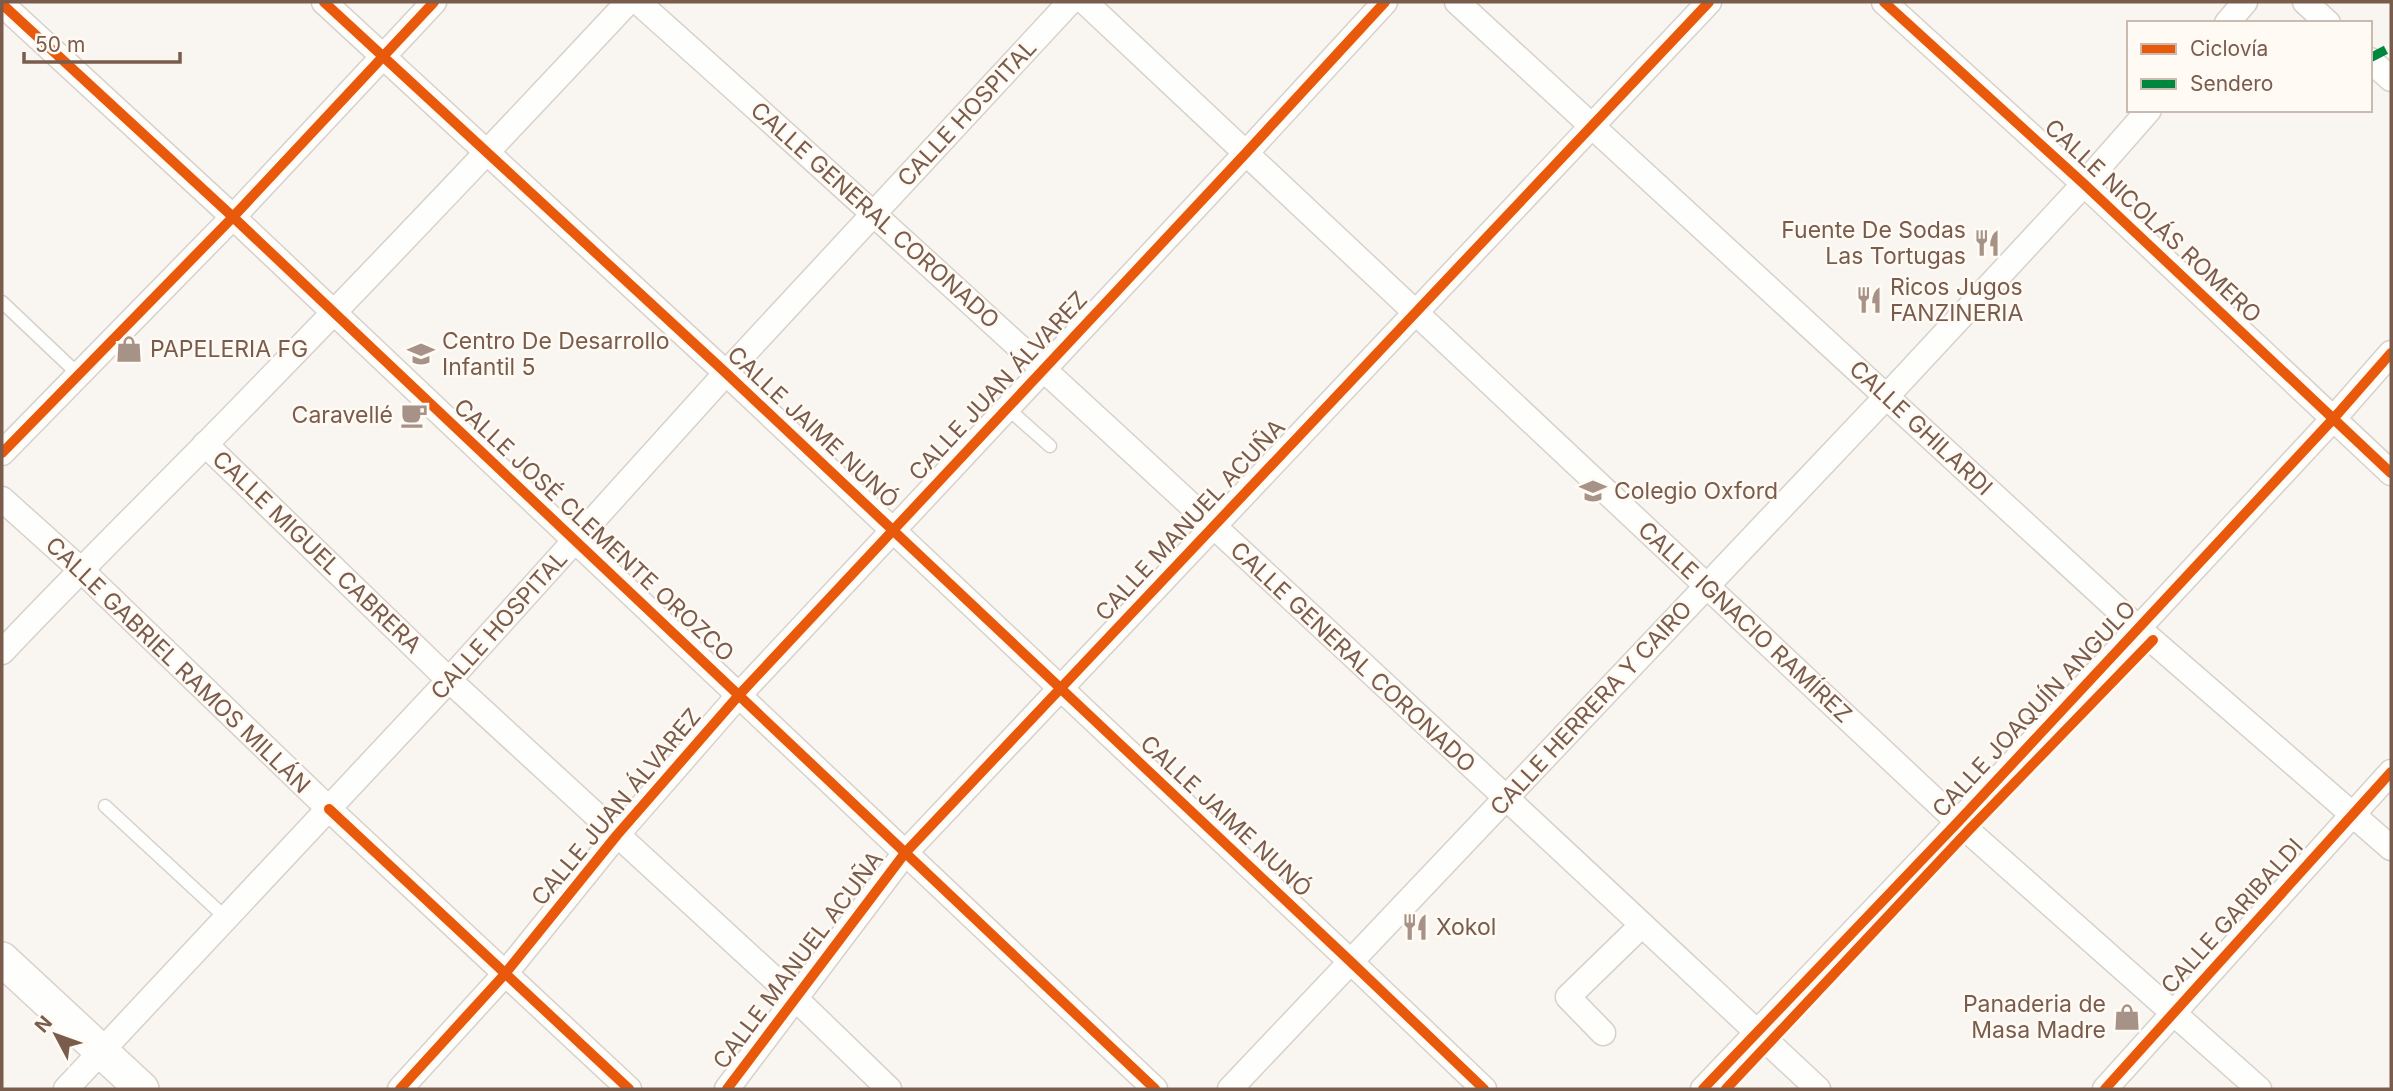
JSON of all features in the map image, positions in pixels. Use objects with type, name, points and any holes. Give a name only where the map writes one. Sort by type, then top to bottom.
[{"type":"street","name":"CALLE JAIME NUNÓ","points":[[324,2],[726,373],[1484,1089]]},
{"type":"street","points":[[2,453],[233,217],[433,2]]},
{"type":"street","points":[[2,652],[486,154],[628,2]]},
{"type":"street","name":"CALLE GENERAL CORONADO","points":[[638,2],[1043,368],[1818,1089]]},
{"type":"street","name":"CALLE HOSPITAL","points":[[66,1089],[449,680],[726,373],[1070,2]]},
{"type":"street","name":"CALLE IGNACIO RAMÍREZ","points":[[1085,2],[1958,822],[2259,1089]]},
{"type":"street","name":"CALLE JUAN ÁLVAREZ","points":[[400,1089],[504,975],[617,835],[738,695],[1385,2]]},
{"type":"street","name":"CALLE GHILARDI","points":[[1457,2],[2138,628],[2391,848]]},
{"type":"street","name":"CALLE MANUEL ACUÑA","points":[[727,1089],[905,853],[1709,2]]},
{"type":"street","name":"CALLE NICOLÁS ROMERO","points":[[1884,2],[2084,184],[2391,473]]},
{"type":"street","points":[[2229,21],[2245,2]]},
{"type":"street","points":[[2305,2],[2326,21]]},
{"type":"street","name":"CALLE JOSÉ CLEMENTE OROZCO","points":[[2,4],[333,311],[1155,1089]]},
{"type":"street","points":[[2372,58],[2391,47]]},
{"type":"street","points":[[2372,61],[2391,79]]},
{"type":"street","name":"CALLE HERRERA Y CAIRO","points":[[1230,1089],[1887,396],[2147,112]]},
{"type":"street","name":"CALLE JOAQUÍN ANGULO","points":[[1703,1089],[1958,822],[2334,418],[2391,352]]},
{"type":"street","name":"CALLE MIGUEL CABRERA","points":[[205,444],[449,680],[889,1089]]},
{"type":"street","name":"CALLE GABRIEL RAMOS MILLÁN","points":[[2,499],[80,569],[504,975],[629,1089]]},
{"type":"street","name":"CALLE GARIBALDI","points":[[2105,1089],[2391,772]]},
{"type":"street","points":[[1603,1033],[1568,997],[1642,925]]},
{"type":"street","points":[[2,959],[142,1089]]},
{"type":"lane","points":[[2,302],[79,375]]},
{"type":"lane","points":[[1006,407],[1051,446]]},
{"type":"lane","points":[[105,806],[226,918]]},
{"type":"marked path","points":[[2372,57],[2391,47]]},
{"type":"cycle path","points":[[324,2],[726,373],[1484,1089]]},
{"type":"cycle path","points":[[2,453],[233,217],[434,2]]},
{"type":"cycle path","points":[[400,1089],[504,975],[617,835],[739,695],[1385,2]]},
{"type":"cycle path","points":[[727,1089],[905,853],[1709,2]]},
{"type":"cycle path","points":[[1884,2],[2084,184],[2391,473]]},
{"type":"cycle path","points":[[2,4],[233,217],[1155,1089]]},
{"type":"cycle path","points":[[1703,1089],[1958,822],[2334,418],[2391,353]]},
{"type":"cycle path","points":[[1726,1089],[1968,831],[2153,640]]},
{"type":"cycle path","points":[[2105,1089],[2391,772]]},
{"type":"cycle path","points":[[329,809],[629,1089]]},
{"type":"place","name":"Fuente De Sodas Las Tortugas","points":[[1987,243]]},
{"type":"place","name":"Ricos Jugos FANZINERIA","points":[[1869,300]]},
{"type":"place","name":"PAPELERIA FG","points":[[129,349]]},
{"type":"place","name":"Centro De Desarrollo Infantil 5","points":[[421,354]]},
{"type":"place","name":"Caravellé","points":[[414,415]]},
{"type":"place","name":"Colegio Oxford","points":[[1593,491]]},
{"type":"place","name":"Xokol","points":[[1415,927]]},
{"type":"place","name":"Panaderia de Masa Madre","points":[[2127,1017]]}]
